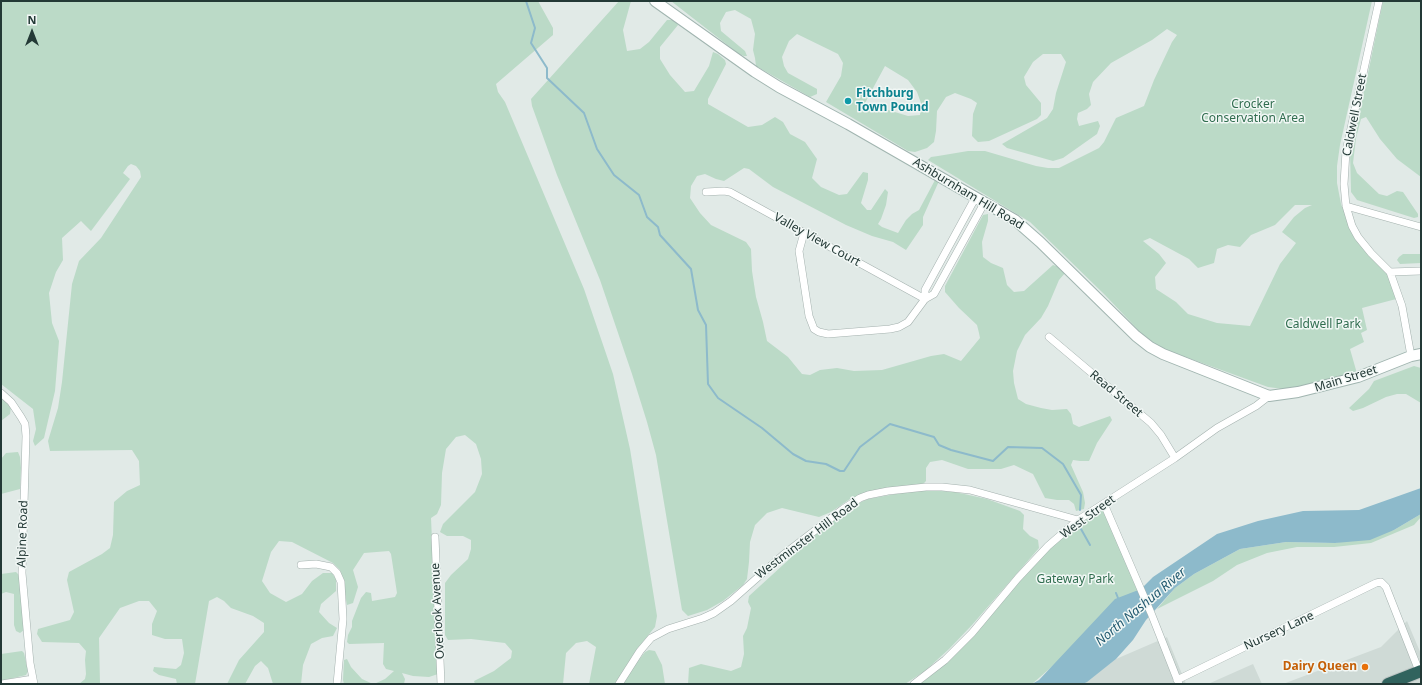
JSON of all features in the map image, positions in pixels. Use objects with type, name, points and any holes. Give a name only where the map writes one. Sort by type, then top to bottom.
[{"type":"highway","points":[[1388,684],[1420,671]]},
{"type":"street","name":"Ashburnham Hill Road","points":[[655,1],[755,72],[779,87],[848,124],[1008,216],[1026,229],[1136,336],[1150,347],[1172,358],[1269,396]]},
{"type":"street","name":"Caldwell Street","points":[[1379,1],[1346,151],[1344,184],[1346,206],[1352,226],[1358,237],[1371,253],[1390,272],[1402,306],[1416,355]]},
{"type":"street","name":"Valley View Court","points":[[706,192],[730,192],[925,300]]},
{"type":"street","points":[[804,233],[798,251],[809,316],[812,326],[816,331],[828,334],[885,330],[899,327],[911,320],[925,300],[934,294],[982,207],[980,199]]},
{"type":"street","points":[[1346,206],[1421,227]]},
{"type":"street","points":[[1390,272],[1421,271]]},
{"type":"street","name":"Read Street","points":[[1050,337],[1151,423],[1161,435],[1174,458]]},
{"type":"street","name":"Main Street","points":[[1269,396],[1298,392],[1358,377],[1416,355]]},
{"type":"street","name":"Alpine Road","points":[[1,392],[11,402],[22,417],[25,424],[26,436],[22,573],[26,630],[34,681]]},
{"type":"street","name":"West Street","points":[[914,684],[945,660],[972,633],[1018,578],[1048,546],[1078,520],[1174,458],[1217,428],[1256,406],[1269,396]]},
{"type":"street","name":"Westminster Hill Road","points":[[619,684],[640,651],[652,638],[668,629],[714,614],[732,601],[783,555],[851,503],[868,495],[888,491],[926,487],[970,490],[1078,520]]},
{"type":"street","points":[[1104,504],[1138,581],[1178,682]]},
{"type":"street","name":"Overlook Avenue","points":[[434,537],[441,684]]},
{"type":"street","points":[[302,565],[316,564],[331,568],[337,573],[341,582],[344,619],[337,684]]},
{"type":"street","name":"Nursery Lane","points":[[1178,682],[1376,583],[1381,582],[1386,587],[1420,671]]},
{"type":"street","points":[[2,684],[34,681]]},
{"type":"shaded area","points":[[1407,621],[1421,654],[1421,684],[1283,684],[1381,647]]},
{"type":"shaded area","points":[[1167,637],[1186,684],[1083,684],[1116,659]]},
{"type":"shaded area","points":[[1253,664],[1262,684],[1208,684]]},
{"type":"green space","points":[[1,1],[538,1],[553,28],[553,35],[496,84],[498,92],[505,102],[584,289],[613,374],[630,449],[657,616],[655,627],[637,649],[615,684],[589,684],[596,647],[587,641],[576,643],[566,653],[563,684],[475,684],[474,681],[494,671],[511,658],[512,651],[505,643],[471,639],[448,640],[445,635],[445,583],[451,575],[468,559],[471,549],[471,540],[463,536],[447,536],[440,532],[443,524],[475,492],[482,474],[481,459],[476,444],[465,435],[456,437],[446,449],[442,473],[441,505],[437,514],[431,518],[438,674],[429,677],[413,676],[402,673],[405,679],[404,684],[374,684],[385,679],[394,671],[386,669],[383,664],[384,643],[349,644],[347,642],[348,635],[352,627],[352,621],[361,598],[366,592],[371,593],[372,601],[395,597],[397,593],[391,554],[389,551],[364,553],[353,570],[358,587],[353,603],[347,605],[340,570],[333,563],[292,542],[279,541],[271,552],[262,581],[270,593],[286,602],[302,594],[312,581],[323,573],[332,573],[336,579],[336,591],[321,604],[319,612],[329,623],[337,628],[333,636],[322,638],[311,644],[303,665],[301,684],[273,684],[268,668],[261,661],[255,666],[245,684],[227,684],[239,660],[264,632],[264,623],[253,616],[231,608],[217,597],[209,601],[195,684],[177,684],[176,679],[159,675],[153,671],[154,667],[176,669],[181,665],[184,653],[182,639],[165,639],[152,635],[152,624],[157,611],[149,601],[139,601],[120,608],[99,638],[100,684],[79,684],[85,679],[86,651],[79,643],[42,642],[37,634],[38,629],[70,620],[74,612],[67,580],[69,572],[110,548],[113,535],[114,502],[127,491],[140,485],[139,461],[132,450],[50,451],[48,441],[58,408],[72,284],[79,261],[101,238],[141,177],[140,171],[136,166],[131,164],[128,166],[123,173],[130,179],[91,231],[81,221],[62,238],[63,260],[56,272],[49,293],[52,323],[59,341],[55,391],[44,438],[35,446],[33,441],[36,429],[33,409],[1,384]]},
{"type":"green space","points":[[619,1],[631,1],[623,30],[627,51],[640,49],[649,42],[667,20],[675,20],[678,25],[660,47],[660,59],[670,75],[685,92],[694,91],[709,66],[713,52],[718,54],[725,60],[726,64],[708,99],[708,104],[748,127],[762,125],[775,117],[783,122],[790,134],[805,142],[817,159],[812,178],[821,187],[839,195],[847,194],[863,172],[868,173],[868,180],[861,203],[867,210],[871,210],[885,189],[888,192],[886,205],[878,224],[882,227],[898,233],[906,220],[919,210],[935,180],[939,181],[923,217],[923,225],[906,250],[893,242],[872,236],[846,225],[773,187],[749,169],[744,168],[724,181],[705,174],[697,176],[691,186],[690,198],[700,213],[711,225],[746,242],[751,249],[752,271],[756,297],[767,341],[788,357],[802,374],[810,375],[820,370],[837,368],[854,371],[882,370],[931,356],[944,354],[961,361],[980,338],[979,333],[977,325],[945,292],[945,286],[983,215],[988,214],[988,221],[982,242],[983,257],[991,263],[1003,268],[1007,285],[1014,292],[1024,291],[1053,265],[1062,268],[1065,273],[1059,280],[1048,306],[1041,318],[1025,335],[1017,351],[1013,371],[1014,383],[1018,399],[1026,404],[1041,408],[1052,410],[1067,409],[1071,414],[1073,424],[1079,427],[1110,416],[1112,420],[1097,443],[1089,461],[1073,460],[1071,465],[1083,492],[1085,503],[1084,509],[1076,511],[1074,504],[1069,500],[1045,498],[1033,474],[1014,465],[1001,469],[968,469],[942,460],[930,462],[926,468],[926,481],[923,484],[873,491],[850,499],[831,512],[819,517],[782,508],[767,513],[755,525],[750,542],[747,579],[743,585],[723,601],[707,610],[688,616],[682,610],[656,455],[647,422],[600,280],[557,175],[532,106],[531,99]]},
{"type":"green space","points":[[671,1],[1372,1],[1340,145],[1337,166],[1337,183],[1341,204],[1345,214],[1348,214],[1352,226],[1390,272],[1400,298],[1362,308],[1367,330],[1361,333],[1364,342],[1350,349],[1358,377],[1298,392],[1294,387],[1283,389],[1268,387],[1161,348],[1142,334],[1105,295],[1030,222],[928,160],[931,157],[968,151],[985,151],[1036,166],[1059,168],[1099,148],[1104,142],[1116,118],[1144,106],[1154,80],[1172,42],[1177,35],[1167,29],[1152,40],[1111,63],[1093,82],[1089,94],[1091,105],[1087,109],[1078,113],[1077,119],[1079,126],[1098,121],[1100,126],[1097,134],[1063,158],[1053,161],[1007,148],[1002,144],[1047,118],[1053,109],[1056,93],[1066,62],[1061,54],[1043,54],[1033,62],[1024,77],[1026,85],[1041,103],[1041,115],[1037,119],[989,141],[978,142],[972,136],[973,114],[977,103],[955,93],[946,97],[937,111],[934,142],[927,148],[915,152],[908,151],[826,102],[841,76],[843,63],[838,54],[797,34],[789,41],[782,57],[784,66],[788,73],[817,89],[817,94],[810,97],[756,66],[753,50],[755,34],[751,19],[735,10],[726,12],[720,23],[721,31],[745,51],[747,56],[739,54]],"holes":[[[885,66],[908,80],[917,92],[921,103],[920,115],[908,116],[865,103]],[[1295,205],[1312,205],[1305,208],[1294,217],[1282,232],[1296,243],[1280,264],[1250,326],[1217,323],[1188,314],[1176,302],[1156,289],[1155,277],[1166,263],[1159,254],[1143,241],[1150,238],[1189,259],[1198,268],[1214,263],[1217,249],[1228,245],[1240,247],[1251,235],[1275,225]]]},
{"type":"green space","points":[[1383,1],[1421,1],[1421,177],[1397,159],[1380,139],[1366,117],[1361,119],[1356,138],[1353,163],[1357,173],[1379,194],[1387,196],[1397,191],[1403,192],[1418,214],[1418,217],[1414,218],[1357,200],[1351,192],[1350,150]]},
{"type":"green space","points":[[1403,254],[1421,254],[1421,263],[1400,264],[1397,260]]},
{"type":"green space","points":[[1414,366],[1421,368],[1421,403],[1406,394],[1397,394],[1353,411],[1349,408],[1369,389],[1374,381]]},
{"type":"green space","points":[[1,396],[11,407],[10,414],[1,421]]},
{"type":"green space","points":[[18,452],[21,468],[20,489],[1,494],[1,459],[6,453]]},
{"type":"green space","points":[[927,490],[955,492],[987,499],[1020,511],[1024,515],[1023,529],[1030,536],[1038,540],[1039,548],[972,625],[925,671],[905,684],[688,684],[689,668],[701,664],[731,671],[741,667],[744,654],[743,636],[747,628],[751,608],[748,602],[749,596],[830,522],[852,506],[868,499]]},
{"type":"green space","name":"Gateway Park","points":[[1104,504],[1141,589],[1032,684],[914,684],[945,660],[1048,546]]},
{"type":"green space","points":[[1421,514],[1421,517],[1414,525],[1371,543],[1334,547],[1297,547],[1267,553],[1237,565],[1213,581],[1157,609],[1175,588],[1194,574],[1240,549],[1286,542],[1335,543],[1394,530]]},
{"type":"green space","points":[[16,572],[19,575],[24,630],[20,633],[16,631],[14,625],[14,594],[6,592],[1,594],[1,574]]},
{"type":"green space","points":[[649,650],[655,651],[662,665],[665,684],[623,684],[627,675],[645,652]]},
{"type":"green space","points":[[22,651],[24,653],[28,671],[26,675],[1,681],[1,654]]},
{"type":"green space","points":[[347,659],[351,667],[362,679],[373,684],[344,684],[344,660]]},
{"type":"water","name":"North Nashua River","points":[[1421,488],[1421,514],[1394,530],[1370,540],[1335,543],[1286,542],[1240,549],[1194,574],[1175,588],[1146,620],[1133,640],[1116,659],[1087,682],[1083,684],[1032,684],[1039,680],[1115,599],[1141,589],[1153,577],[1217,534],[1258,521],[1303,511],[1359,510]]},
{"type":"waterway","points":[[526,1],[535,28],[531,43],[547,68],[547,78],[584,113],[597,149],[614,175],[639,195],[647,217],[658,227],[660,235],[691,269],[698,310],[706,325],[708,384],[718,398],[762,428],[793,454],[806,461],[826,464],[840,471],[844,471],[860,447],[890,424],[934,437],[939,445],[951,450],[993,461],[1008,447],[1042,448],[1063,464],[1081,495],[1080,510]]},
{"type":"waterway","points":[[1081,529],[1090,545]]},
{"type":"waterway","points":[[1116,593],[1118,598]]},
{"type":"place","name":"Fitchburg Town Pound","points":[[848,101]]},
{"type":"place","name":"Dairy Queen","points":[[1365,667]]},
{"type":"park label","name":"Crocker Conservation Area","points":[[1253,112]]},
{"type":"park label","name":"Caldwell Park","points":[[1323,325]]}]
